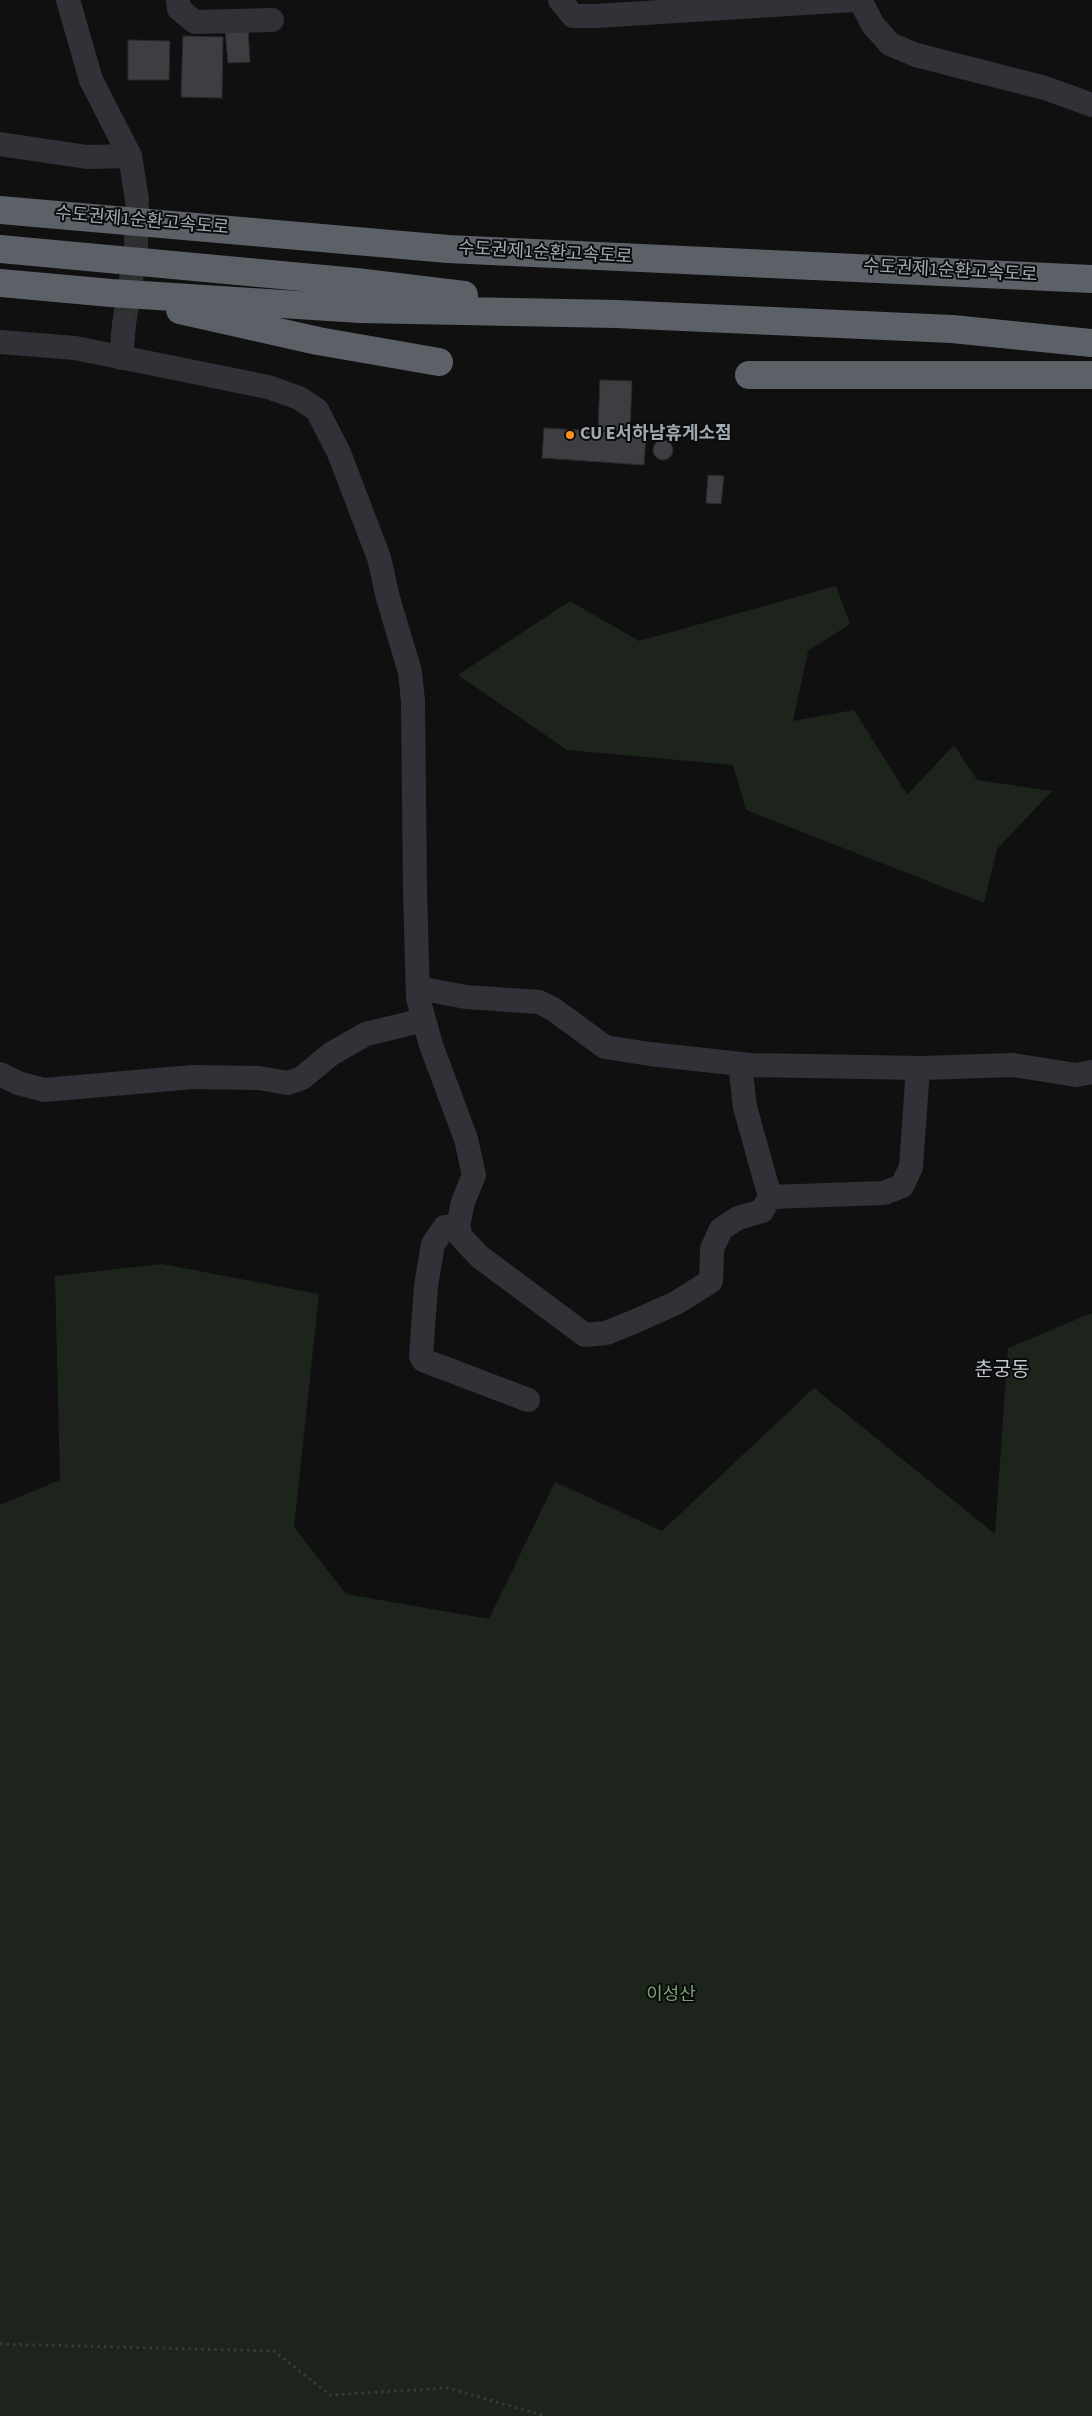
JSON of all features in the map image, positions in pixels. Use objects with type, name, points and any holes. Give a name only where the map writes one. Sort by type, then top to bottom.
[{"type":"highway","name":"수도권제1순환고속도로","points":[[0,210],[448,249],[1092,279]]},
{"type":"highway","points":[[0,249],[356,282],[616,314]]},
{"type":"highway","points":[[0,283],[111,293],[360,309],[616,314],[952,329],[1092,343]]},
{"type":"highway","points":[[111,293],[246,326],[439,362]]},
{"type":"highway","points":[[750,375],[1092,375]]},
{"type":"street","points":[[68,0],[91,80],[130,156],[138,200]]},
{"type":"street","points":[[178,0],[179,9],[195,22],[272,20]]},
{"type":"street","points":[[560,0],[573,16],[596,16],[852,0]]},
{"type":"street","points":[[860,0],[873,26],[890,44],[916,55],[1045,88],[1092,105]]},
{"type":"street","points":[[0,144],[87,157],[130,156]]},
{"type":"street","points":[[121,358],[124,324]]},
{"type":"street","points":[[0,342],[75,348],[268,387],[299,398],[316,410],[339,452],[379,558],[388,598],[410,672],[413,700],[418,998],[431,1045],[466,1139],[474,1175],[463,1202],[458,1226],[461,1237],[480,1257],[585,1335],[606,1333],[631,1323],[676,1303],[711,1281],[712,1249],[721,1229],[738,1218],[762,1211],[770,1197],[745,1107],[740,1064]]},
{"type":"street","points":[[418,988],[466,997],[539,1002],[553,1009],[605,1047],[740,1064],[918,1068],[1013,1065],[1076,1074],[1092,1072]]},
{"type":"street","points":[[0,1074],[18,1083],[44,1090],[193,1077],[259,1078],[288,1083],[302,1078],[331,1054],[366,1034],[424,1020]]},
{"type":"street","points":[[770,1197],[884,1194],[902,1186],[911,1167],[918,1068]]},
{"type":"street","points":[[458,1226],[445,1227],[434,1244],[426,1286],[421,1356],[423,1360],[528,1400]]},
{"type":"path","points":[[0,2344],[274,2351],[330,2394],[448,2388],[545,2416]]},
{"type":"green space","points":[[836,586],[850,624],[808,651],[793,721],[854,710],[907,795],[954,745],[977,780],[1052,791],[997,849],[984,903],[746,810],[733,765],[567,750],[458,675],[570,601],[639,641]]},
{"type":"green space","name":"이성산","points":[[162,1264],[319,1294],[294,1527],[346,1594],[489,1619],[555,1482],[662,1531],[814,1388],[995,1534],[1008,1348],[1092,1313],[1092,2416],[0,2416],[0,1505],[60,1480],[55,1276]]},
{"type":"building","points":[[248,28],[250,62],[228,63],[225,29]]},
{"type":"building","points":[[183,36],[223,37],[222,98],[181,97]]},
{"type":"building","points":[[128,40],[170,41],[169,80],[128,80]]},
{"type":"building","points":[[600,380],[632,381],[630,431],[598,430]]},
{"type":"building","points":[[544,428],[646,434],[644,465],[542,458]]},
{"type":"building","points":[[663,440],[670,443],[673,450],[670,457],[663,460],[656,457],[653,450],[656,443]]},
{"type":"building","points":[[708,475],[724,476],[721,504],[706,503]]},
{"type":"tunnel","points":[[124,324],[136,248],[137,205]]},
{"type":"place","name":"CU E서하남휴게소점","points":[[570,435]]},
{"type":"district","name":"춘궁동","points":[[1002,1372]]}]
